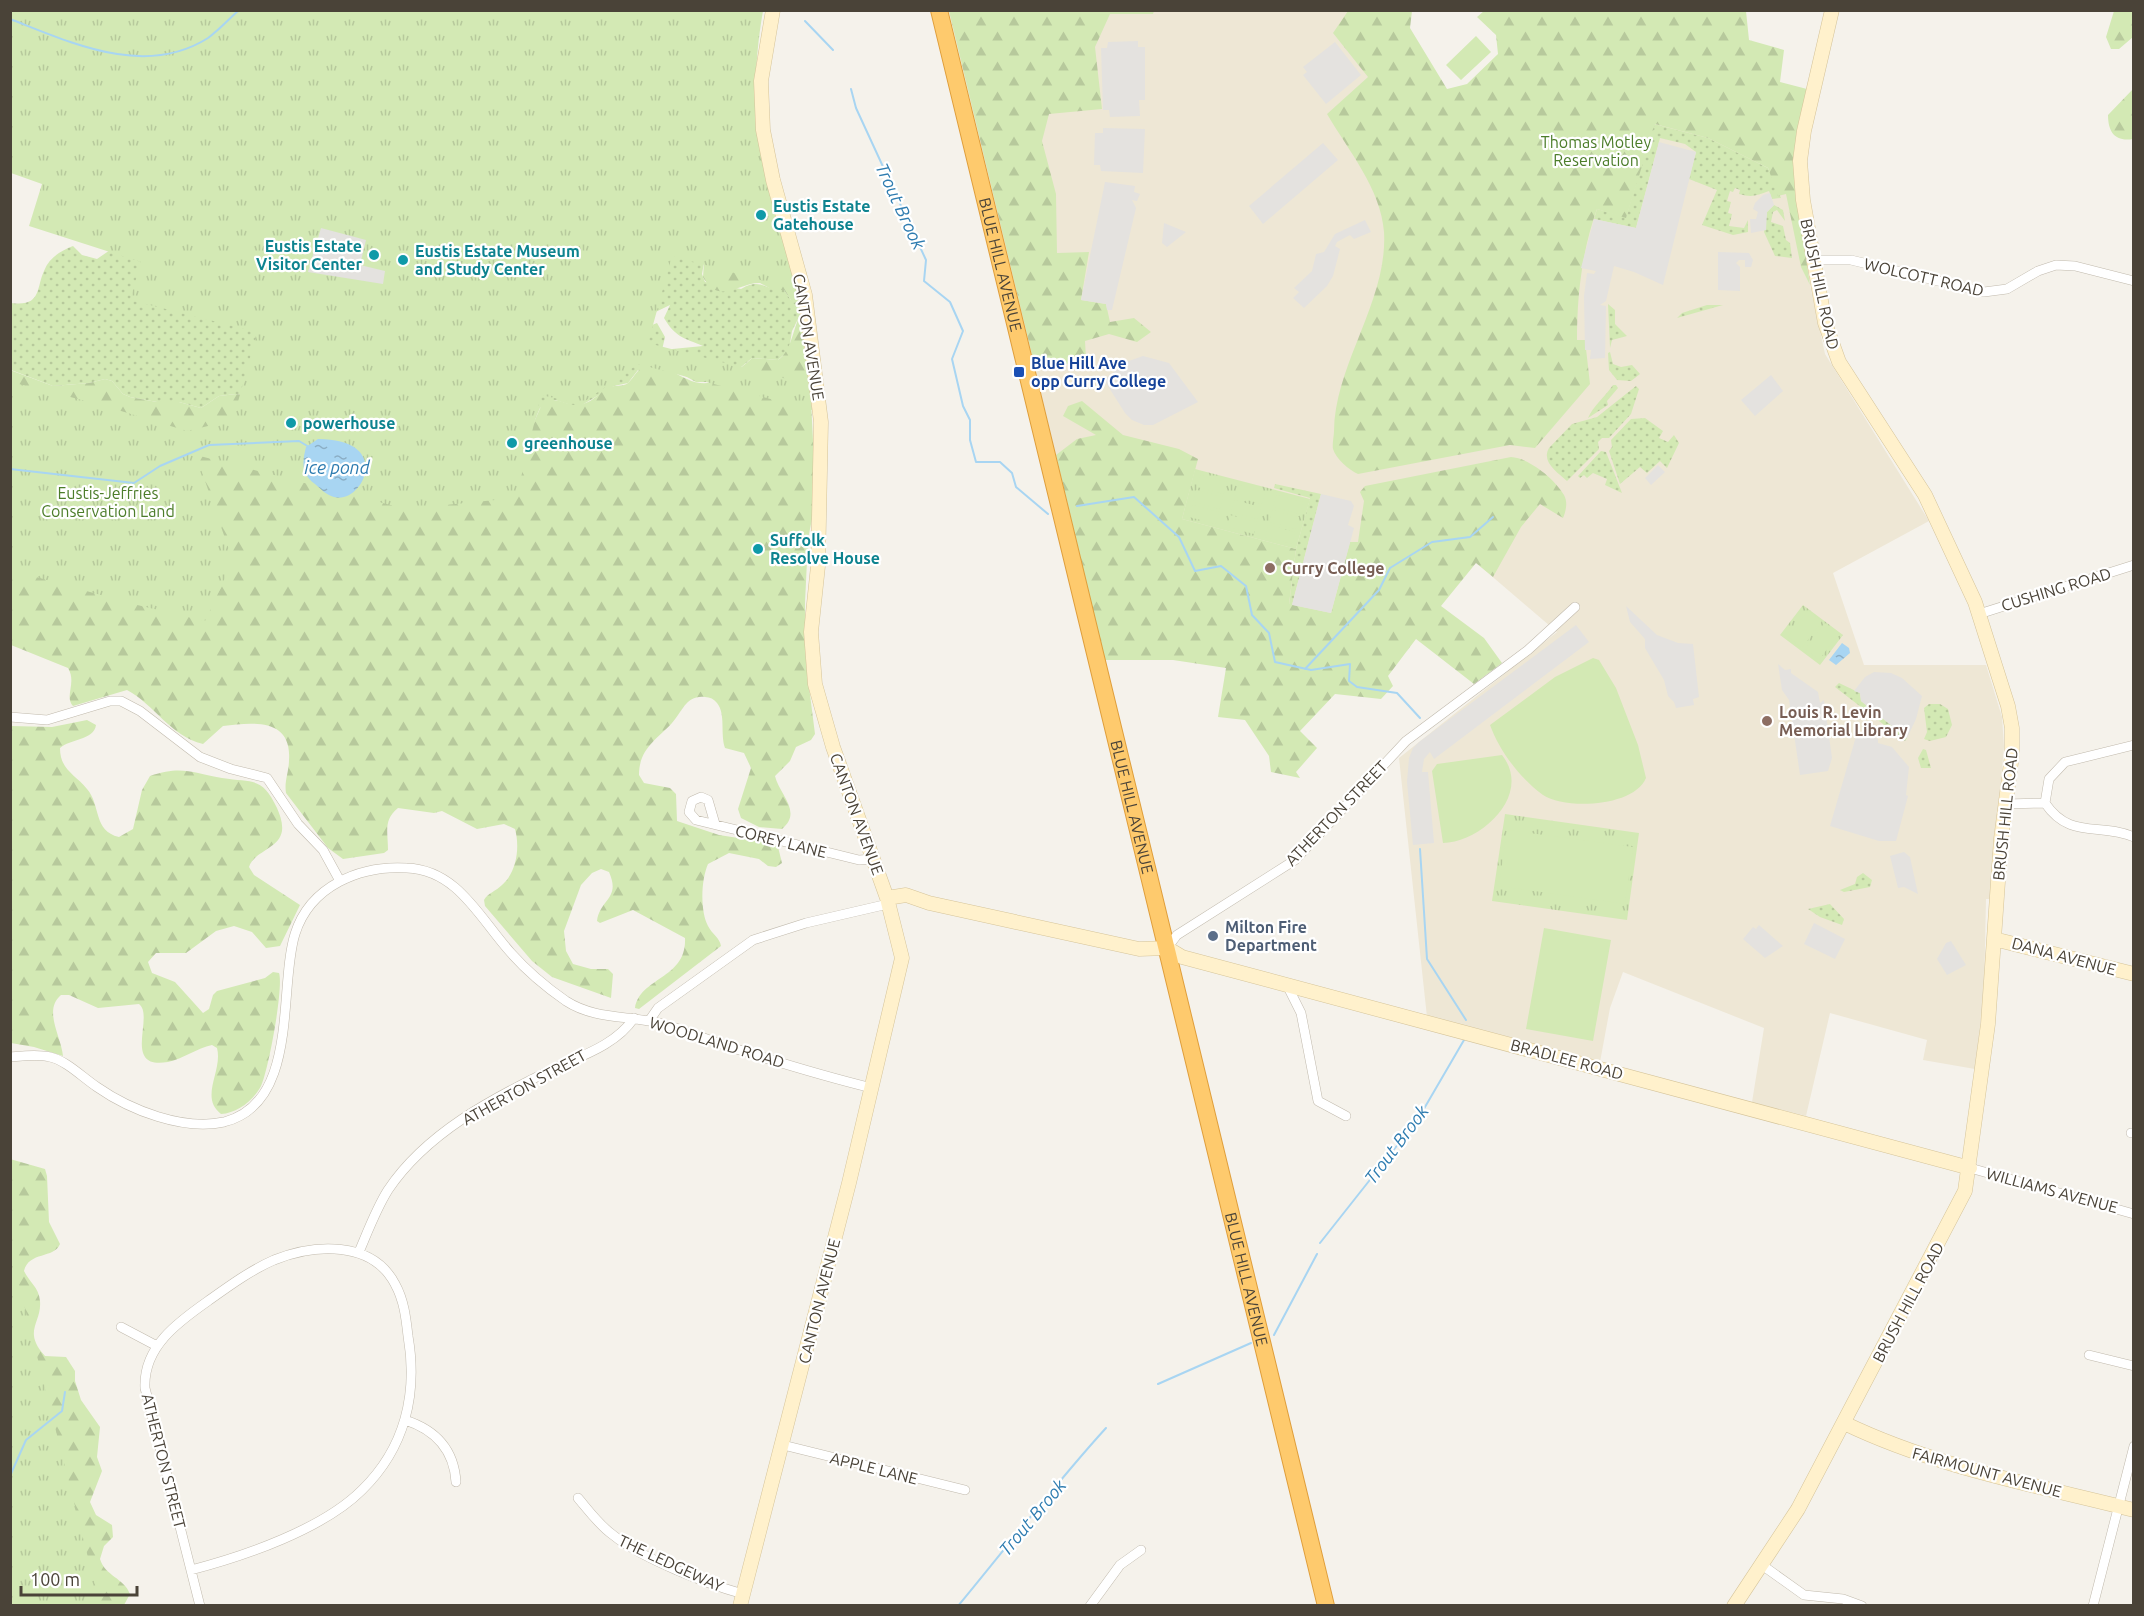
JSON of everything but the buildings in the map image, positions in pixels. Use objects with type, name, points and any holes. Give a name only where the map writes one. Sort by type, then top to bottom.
[{"type":"highway","name":"BLUE HILL AVENUE","points":[[939,10],[1326,1605]]},
{"type":"street","name":"CANTON AVENUE","points":[[741,1600],[783,1445],[902,964],[901,946],[874,859],[832,747],[817,694],[812,664],[811,632],[818,566],[822,491],[821,422],[805,294],[770,167],[762,124],[761,81],[773,10]]},
{"type":"street","name":"BRUSH HILL ROAD","points":[[1734,1605],[1798,1509],[1957,1211],[1965,1191],[1970,1168],[1988,1024],[2006,804],[2012,764],[2011,719],[1979,614],[1925,495],[1836,357],[1824,316],[1802,192],[1800,161],[1804,132],[1832,10]]},
{"type":"street","name":"WOLCOTT ROAD","points":[[1814,260],[1851,260],[1984,292],[2007,289],[2038,271],[2056,265],[2075,266],[2133,281]]},
{"type":"street","name":"CUSHING ROAD","points":[[1979,614],[2133,565]]},
{"type":"street","name":"ATHERTON STREET","points":[[1167,948],[1177,935],[1294,860],[1406,741],[1528,650],[1575,607]]},
{"type":"street","points":[[10,717],[40,720],[110,701],[126,703],[200,757],[231,769],[267,778],[298,824],[322,850],[340,881]]},
{"type":"street","points":[[2133,745],[2065,762],[2049,778],[2045,803],[2055,818],[2071,827],[2115,831],[2133,837]]},
{"type":"street","name":"COREY LANE","points":[[715,824],[711,806],[705,798],[692,801],[688,808],[690,815],[696,820],[859,860],[874,859]]},
{"type":"street","points":[[2006,804],[2045,803]]},
{"type":"street","name":"WOODLAND ROAD","points":[[10,1057],[43,1056],[56,1059],[111,1096],[161,1116],[212,1123],[235,1118],[262,1094],[273,1072],[286,1018],[292,947],[300,921],[320,896],[340,881],[363,872],[388,868],[414,868],[436,874],[459,889],[514,957],[550,990],[584,1010],[649,1021],[872,1088]]},
{"type":"street","points":[[649,1021],[658,1008],[753,940],[798,925],[888,904],[906,895],[929,903],[1139,949],[1167,948]]},
{"type":"street","name":"DANA AVENUE","points":[[1994,939],[2133,974]]},
{"type":"street","name":"BRADLEE ROAD","points":[[1167,948],[1182,957],[1287,986],[1970,1168]]},
{"type":"street","points":[[1287,986],[1302,1020],[1318,1101],[1346,1116]]},
{"type":"street","points":[[1302,1020],[1304,1005],[1313,993]]},
{"type":"street","name":"ATHERTON STREET","points":[[200,1605],[146,1388],[147,1363],[157,1346],[205,1303],[266,1264],[296,1253],[317,1250],[344,1249],[359,1252],[374,1216],[392,1184],[433,1141],[516,1088],[606,1043],[634,1018]]},
{"type":"street","name":"WILLIAMS AVENUE","points":[[1970,1168],[2133,1214]]},
{"type":"street","points":[[191,1570],[305,1530],[335,1512],[375,1475],[396,1444],[405,1420],[412,1390],[412,1367],[403,1303],[389,1274],[376,1261],[359,1252]]},
{"type":"street","points":[[121,1327],[157,1346]]},
{"type":"street","points":[[2089,1356],[2133,1366]]},
{"type":"street","points":[[405,1420],[426,1429],[440,1440],[453,1461],[456,1482]]},
{"type":"street","name":"FAIRMOUNT AVENUE","points":[[1844,1423],[1881,1441],[1932,1459],[2133,1510]]},
{"type":"street","name":"APPLE LANE","points":[[783,1445],[965,1490]]},
{"type":"street","points":[[2093,1605],[2133,1446]]},
{"type":"street","name":"THE LEDGEWAY","points":[[578,1498],[606,1530],[628,1545],[741,1600]]},
{"type":"street","points":[[1090,1605],[1120,1565],[1141,1550]]},
{"type":"street","points":[[1762,1564],[1804,1595],[1843,1599],[1863,1605]]},
{"type":"shaded area","name":"Curry College","points":[[949,11],[1396,11],[1364,141],[1663,89],[1796,192],[1810,285],[1825,354],[1929,521],[1833,573],[1864,665],[1986,665],[2002,717],[2004,747],[1990,899],[1986,899],[1984,993],[1975,1069],[1923,1060],[1927,1040],[1830,1013],[1806,1116],[1752,1102],[1764,1028],[1623,972],[1610,1008],[1600,1062],[1427,1017],[1399,758],[1557,632],[1467,555],[1325,657],[1105,660]]},
{"type":"shaded area","points":[[1138,41],[1138,47],[1145,47],[1145,100],[1139,100],[1140,116],[1110,117],[1109,110],[1103,110],[1101,48],[1107,48],[1108,42]]},
{"type":"shaded area","points":[[1335,42],[1361,75],[1326,104],[1303,75],[1307,72],[1303,67]]},
{"type":"shaded area","points":[[1103,128],[1145,129],[1143,173],[1101,171],[1100,165],[1094,165],[1095,133],[1103,133]]},
{"type":"shaded area","points":[[1659,142],[1696,152],[1663,285],[1614,266],[1606,301],[1600,305],[1606,306],[1605,358],[1590,359],[1591,350],[1585,350],[1584,296],[1587,273],[1594,274],[1596,271],[1581,268],[1594,219],[1636,228]]},
{"type":"shaded area","points":[[1323,143],[1338,160],[1263,224],[1249,206]]},
{"type":"shaded area","points":[[1105,182],[1135,186],[1134,192],[1140,194],[1137,201],[1132,200],[1136,208],[1112,310],[1107,310],[1106,304],[1081,300]]},
{"type":"shaded area","points":[[1770,193],[1774,205],[1767,212],[1766,230],[1751,233],[1750,219],[1756,219],[1758,212],[1753,209],[1755,203],[1763,195]]},
{"type":"shaded area","points":[[1365,220],[1371,232],[1354,239],[1350,235],[1337,242],[1335,246],[1340,249],[1333,276],[1327,286],[1304,308],[1293,298],[1299,292],[1294,288],[1312,271],[1316,254],[1324,252],[1335,234]]},
{"type":"shaded area","points":[[1164,223],[1186,232],[1167,247],[1162,243]]},
{"type":"shaded area","points":[[321,228],[366,240],[360,265],[385,271],[383,284],[308,272]]},
{"type":"shaded area","points":[[1718,252],[1749,253],[1753,260],[1751,267],[1745,267],[1745,260],[1739,260],[1736,263],[1740,267],[1740,291],[1718,290]]},
{"type":"shaded area","points":[[1143,356],[1169,363],[1198,402],[1153,425],[1144,425],[1132,420],[1104,380],[1126,362]]},
{"type":"shaded area","points":[[1771,375],[1783,391],[1755,416],[1741,400]]},
{"type":"shaded area","points":[[1658,465],[1665,472],[1651,485],[1645,478]]},
{"type":"shaded area","points":[[1321,494],[1351,501],[1354,506],[1348,525],[1354,528],[1331,613],[1292,605]]},
{"type":"shaded area","points":[[1626,606],[1657,635],[1678,643],[1693,644],[1699,697],[1693,699],[1694,705],[1676,708],[1668,696],[1664,680],[1645,648],[1645,639],[1630,622]]},
{"type":"shaded area","points":[[1576,625],[1589,642],[1434,759],[1430,752],[1424,759],[1422,772],[1428,772],[1434,843],[1413,845],[1407,782],[1409,758],[1413,748]]},
{"type":"shaded area","points":[[1778,664],[1785,670],[1791,669],[1791,673],[1818,692],[1820,703],[1824,700],[1832,758],[1828,771],[1800,775],[1789,700],[1782,690]]},
{"type":"shaded area","points":[[1874,672],[1891,673],[1902,678],[1922,696],[1916,719],[1907,738],[1861,701],[1860,693],[1854,691],[1865,677]]},
{"type":"shaded area","points":[[1857,733],[1872,736],[1878,739],[1878,743],[1892,747],[1909,767],[1906,795],[1908,796],[1896,841],[1879,841],[1830,826]]},
{"type":"shaded area","points":[[1904,852],[1910,857],[1918,894],[1904,887],[1898,888],[1890,856]]},
{"type":"shaded area","points":[[1814,923],[1845,939],[1835,959],[1804,944]]},
{"type":"shaded area","points":[[1759,925],[1783,946],[1765,958],[1743,939],[1753,927],[1756,929]]},
{"type":"shaded area","points":[[1951,941],[1966,965],[1947,975],[1937,959],[1946,943]]},
{"type":"green space","name":"Eustis Estate Museum and Study Center","points":[[11,11],[763,11],[756,71],[757,131],[797,290],[672,256],[648,343],[810,385],[812,410],[638,364],[581,404],[541,395],[516,498],[406,509],[196,455],[233,561],[205,621],[133,604],[11,570],[11,382],[98,404],[187,431],[233,420],[257,332],[130,300],[141,262],[29,226],[42,184],[11,173]]},
{"type":"green space","points":[[949,11],[1154,11],[1153,14],[1110,14],[1095,47],[1102,109],[1049,114],[1042,141],[1056,194],[1057,253],[1089,252],[1081,300],[1106,304],[1110,322],[1134,318],[1151,332],[1137,342],[1109,334],[1085,341],[1086,358],[1044,371],[1034,363]]},
{"type":"green space","name":"Thomas Motley Reservation","points":[[1348,11],[1412,11],[1410,28],[1447,89],[1467,84],[1498,54],[1496,35],[1477,17],[1484,11],[1746,11],[1749,40],[1784,50],[1780,82],[1807,89],[1796,192],[1810,285],[1801,267],[1786,194],[1778,196],[1768,168],[1708,138],[1655,124],[1626,218],[1597,209],[1584,257],[1579,290],[1577,340],[1585,340],[1590,384],[1535,448],[1510,445],[1358,474],[1354,472],[1340,460],[1333,449],[1337,406],[1351,356],[1378,283],[1383,258],[1384,232],[1382,216],[1370,185],[1327,114],[1368,77],[1333,33]]},
{"type":"green space","points":[[2114,11],[2133,11],[2133,37],[2119,49],[2111,49],[2106,37]]},
{"type":"green space","points":[[1476,36],[1491,52],[1461,80],[1446,65]]},
{"type":"green space","points":[[2133,89],[2133,139],[2127,140],[2117,137],[2111,131],[2108,115]]},
{"type":"green space","points":[[1654,124],[1708,138],[1768,168],[1781,198],[1772,199],[1769,191],[1748,196],[1739,194],[1740,190],[1735,188],[1733,192],[1730,191],[1727,201],[1731,202],[1728,213],[1732,214],[1729,226],[1744,228],[1748,220],[1748,232],[1733,235],[1702,225],[1717,190],[1689,179],[1696,152],[1685,144],[1660,138],[1636,228],[1594,219],[1597,209],[1626,217]]},
{"type":"green space","points":[[328,162],[704,263],[702,274],[705,282],[741,289],[759,284],[772,289],[784,290],[791,300],[798,302],[800,315],[792,331],[789,350],[778,360],[752,358],[734,373],[715,382],[696,382],[676,371],[638,370],[628,383],[614,386],[582,405],[574,406],[555,400],[540,408],[529,433],[236,394],[219,396],[201,408],[179,402],[157,402],[130,397],[123,394],[112,381],[105,379],[89,383],[53,386],[11,370],[11,303],[28,302],[33,299],[46,266],[64,250],[73,246],[82,255],[97,259],[113,248]],"holes":[[[670,305],[664,318],[676,333],[703,346],[662,350],[665,337],[657,323],[520,378]]]},
{"type":"green space","points":[[1774,205],[1783,210],[1785,221],[1777,210],[1773,212],[1771,222],[1783,226],[1786,240],[1790,243],[1792,258],[1775,256],[1764,232],[1767,212]]},
{"type":"green space","points":[[704,263],[796,286],[798,302],[793,303],[784,290],[773,290],[760,283],[730,290],[715,290],[703,277]]},
{"type":"green space","points":[[1608,304],[1615,310],[1615,324],[1627,336],[1612,340],[1610,348]]},
{"type":"green space","points":[[1707,305],[1723,305],[1677,318],[1682,313]]},
{"type":"green space","name":"Eustis-Jeffries Conservation Land","points":[[800,315],[810,381],[814,460],[813,514],[808,539],[805,603],[806,663],[815,734],[811,740],[796,747],[790,761],[775,776],[790,810],[788,823],[782,829],[759,827],[741,818],[738,809],[751,768],[744,753],[725,748],[720,708],[712,698],[699,697],[689,701],[645,752],[639,775],[644,783],[670,788],[676,794],[677,821],[719,835],[771,843],[778,847],[782,863],[776,867],[768,866],[759,859],[729,853],[708,864],[703,887],[705,920],[721,946],[639,1009],[635,1008],[645,990],[679,962],[684,952],[685,938],[633,910],[600,923],[597,921],[613,888],[609,872],[601,869],[592,873],[581,885],[564,931],[566,951],[573,964],[591,969],[608,969],[613,974],[611,998],[552,977],[532,961],[485,906],[484,900],[507,880],[514,866],[517,851],[515,829],[504,824],[477,829],[442,811],[434,813],[398,808],[388,822],[388,850],[384,853],[343,859],[328,848],[286,793],[288,746],[284,736],[277,730],[258,724],[223,726],[203,744],[181,734],[127,690],[73,706],[70,698],[71,679],[68,668],[11,645],[10,370],[53,386],[89,383],[105,379],[112,381],[123,394],[130,397],[157,402],[179,402],[201,408],[219,396],[236,394],[529,433],[543,402],[553,400],[573,405],[583,404],[610,387],[626,384],[644,367],[664,368],[687,379],[705,383],[730,375],[752,358],[778,360],[789,346]]},
{"type":"green space","points":[[1610,352],[1613,364],[1621,367],[1632,365],[1640,374],[1631,381],[1617,380],[1609,370],[1608,353]]},
{"type":"green space","points":[[1613,385],[1618,388],[1607,401],[1608,405],[1588,418],[1593,409]]},
{"type":"green space","points":[[1636,386],[1639,389],[1631,414],[1609,438],[1602,438],[1598,442],[1599,449],[1567,481],[1549,462],[1547,453],[1549,448],[1572,424],[1597,417]]},
{"type":"green space","points":[[1082,401],[1123,435],[1179,449],[1198,459],[1182,519],[1296,549],[1289,604],[1331,613],[1350,542],[1358,542],[1364,501],[1360,492],[1365,486],[1511,457],[1526,461],[1548,476],[1564,495],[1566,509],[1563,518],[1540,504],[1521,527],[1493,577],[1476,563],[1441,606],[1484,638],[1502,663],[1474,684],[1416,639],[1388,676],[1393,686],[1381,699],[1335,694],[1300,731],[1317,748],[1296,772],[1300,778],[1271,772],[1269,756],[1245,720],[1218,717],[1226,668],[1173,660],[1105,660],[1056,455],[1077,439],[1096,435],[1063,416],[1068,406]]},
{"type":"green space","points":[[1645,418],[1663,431],[1659,438],[1668,442],[1674,435],[1679,443],[1667,468],[1660,461],[1647,473],[1640,467],[1620,484],[1609,451],[1612,447],[1611,440],[1631,419]]},
{"type":"green space","points":[[1601,451],[1606,452],[1622,493],[1605,485],[1607,479],[1593,473],[1587,478],[1584,475],[1580,478],[1578,476]]},
{"type":"green space","points":[[1195,469],[1310,499],[1296,549],[1182,519]]},
{"type":"green space","points":[[1200,475],[1227,482],[1224,494],[1197,487]]},
{"type":"green space","points":[[1275,484],[1321,494],[1292,605],[1289,605],[1296,549],[1310,498],[1274,488]]},
{"type":"green space","points":[[1238,485],[1265,492],[1262,504],[1235,497]]},
{"type":"green space","points":[[1196,490],[1223,497],[1220,509],[1193,502]]},
{"type":"green space","points":[[1276,495],[1303,502],[1300,514],[1273,507]]},
{"type":"green space","points":[[1234,500],[1261,507],[1258,519],[1231,512]]},
{"type":"green space","points":[[1192,505],[1219,512],[1216,524],[1189,517]]},
{"type":"green space","points":[[1272,510],[1299,517],[1296,529],[1269,522]]},
{"type":"green space","points":[[1230,515],[1257,522],[1254,534],[1227,527]]},
{"type":"green space","points":[[1268,525],[1295,532],[1292,544],[1265,537]]},
{"type":"green space","points":[[1803,605],[1843,635],[1820,665],[1780,635]]},
{"type":"green space","points":[[1808,610],[1822,621],[1802,648],[1788,637]]},
{"type":"green space","points":[[1825,623],[1839,633],[1819,660],[1805,649]]},
{"type":"green space","points":[[1593,658],[1599,660],[1616,688],[1638,745],[1646,778],[1639,788],[1614,800],[1582,804],[1553,800],[1543,795],[1519,772],[1505,755],[1490,725],[1555,677]]},
{"type":"green space","points":[[1839,683],[1860,693],[1861,701],[1907,738],[1905,741],[1835,687]]},
{"type":"green space","points":[[1929,704],[1940,704],[1948,709],[1952,725],[1946,737],[1930,741],[1924,739],[1927,732],[1924,708]]},
{"type":"green space","points":[[87,720],[96,725],[94,730],[91,734],[60,748],[61,755],[65,767],[91,795],[101,823],[111,834],[119,837],[133,829],[142,790],[150,776],[179,770],[256,783],[272,798],[279,813],[282,822],[280,837],[256,857],[249,867],[254,875],[300,905],[280,946],[266,948],[252,932],[234,926],[216,931],[186,953],[156,953],[148,962],[152,973],[175,982],[203,1013],[209,1009],[213,995],[217,991],[265,978],[273,972],[279,973],[277,1011],[264,1078],[254,1097],[233,1111],[221,1114],[212,1100],[218,1057],[217,1048],[212,1045],[206,1046],[168,1062],[154,1062],[146,1058],[142,1050],[143,1010],[139,1004],[98,1008],[69,995],[61,995],[53,1008],[53,1016],[63,1056],[11,1043],[11,726],[52,727]]},
{"type":"green space","points":[[1923,749],[1926,750],[1931,768],[1921,768],[1918,758]]},
{"type":"green space","points":[[1502,755],[1510,770],[1511,785],[1507,800],[1499,813],[1473,834],[1458,841],[1443,843],[1432,771],[1437,764]]},
{"type":"green space","points":[[1505,814],[1639,833],[1627,920],[1492,901]]},
{"type":"green space","points":[[1507,830],[1633,847],[1625,904],[1499,886]]},
{"type":"green space","points":[[1863,873],[1872,880],[1870,887],[1844,892],[1840,890],[1855,884],[1857,877]]},
{"type":"green space","points":[[1830,904],[1844,919],[1842,925],[1820,917],[1808,909]]},
{"type":"green space","points":[[1544,928],[1611,940],[1593,1041],[1526,1029]]},
{"type":"green space","points":[[10,1159],[45,1169],[47,1176],[49,1222],[60,1244],[53,1252],[31,1260],[24,1271],[36,1288],[40,1301],[34,1333],[35,1340],[45,1356],[66,1357],[75,1371],[75,1381],[81,1400],[100,1427],[97,1457],[102,1471],[90,1502],[96,1515],[112,1525],[113,1537],[104,1546],[100,1559],[102,1565],[123,1584],[130,1594],[124,1605],[11,1605]]},
{"type":"green space","points":[[11,1253],[100,1605],[11,1605]]},
{"type":"water","name":"ice pond","points":[[318,439],[342,442],[357,449],[364,459],[365,471],[362,482],[345,497],[334,497],[326,493],[310,480],[305,472],[303,463],[306,447]]},
{"type":"water","points":[[1842,643],[1849,648],[1850,653],[1836,665],[1829,660]]},
{"type":"waterway","points":[[10,19],[83,46],[134,56],[159,55],[184,50],[208,38],[239,10]]},
{"type":"waterway","name":"Trout Brook","points":[[805,21],[833,50]]},
{"type":"waterway","name":"Trout Brook","points":[[851,89],[856,108],[926,260],[924,281],[950,302],[963,331],[952,359],[963,406],[970,420],[970,440],[976,462],[1000,462],[1012,473],[1016,487],[1048,514]]},
{"type":"waterway","points":[[10,469],[134,483],[160,466],[209,445],[299,441],[309,447]]},
{"type":"waterway","name":"Trout Brook","points":[[1077,506],[1134,497],[1179,537],[1195,571],[1221,566],[1246,586],[1252,615],[1269,633],[1275,662],[1311,670],[1350,664],[1349,681],[1357,687],[1397,693],[1420,718]]},
{"type":"waterway","points":[[1305,669],[1379,590],[1390,568],[1432,542],[1470,537],[1493,517]]},
{"type":"waterway","name":"Trout Brook","points":[[1420,849],[1427,959],[1466,1020]]},
{"type":"waterway","name":"Trout Brook","points":[[1320,1243],[1418,1119],[1464,1040]]},
{"type":"waterway","name":"Trout Brook","points":[[1274,1335],[1317,1254]]},
{"type":"waterway","name":"Trout Brook","points":[[1158,1384],[1251,1343]]},
{"type":"waterway","points":[[10,1476],[26,1440],[62,1411],[65,1392]]},
{"type":"waterway","name":"Trout Brook","points":[[958,1606],[1106,1428]]},
{"type":"place","name":"Eustis Estate Gatehouse","points":[[761,215]]},
{"type":"place","name":"Eustis Estate Visitor Center","points":[[374,255]]},
{"type":"place","name":"Eustis Estate Museum and Study Center","points":[[403,260]]},
{"type":"place","name":"Blue Hill Ave opp Curry College","points":[[1019,372]]},
{"type":"place","name":"powerhouse","points":[[291,423]]},
{"type":"place","name":"greenhouse","points":[[512,443]]},
{"type":"place","name":"Suffolk Resolve House","points":[[758,549]]},
{"type":"place","name":"Curry College","points":[[1270,568]]},
{"type":"place","name":"Louis R. Levin Memorial Library","points":[[1767,721]]},
{"type":"place","name":"Milton Fire Department","points":[[1213,936]]}]
